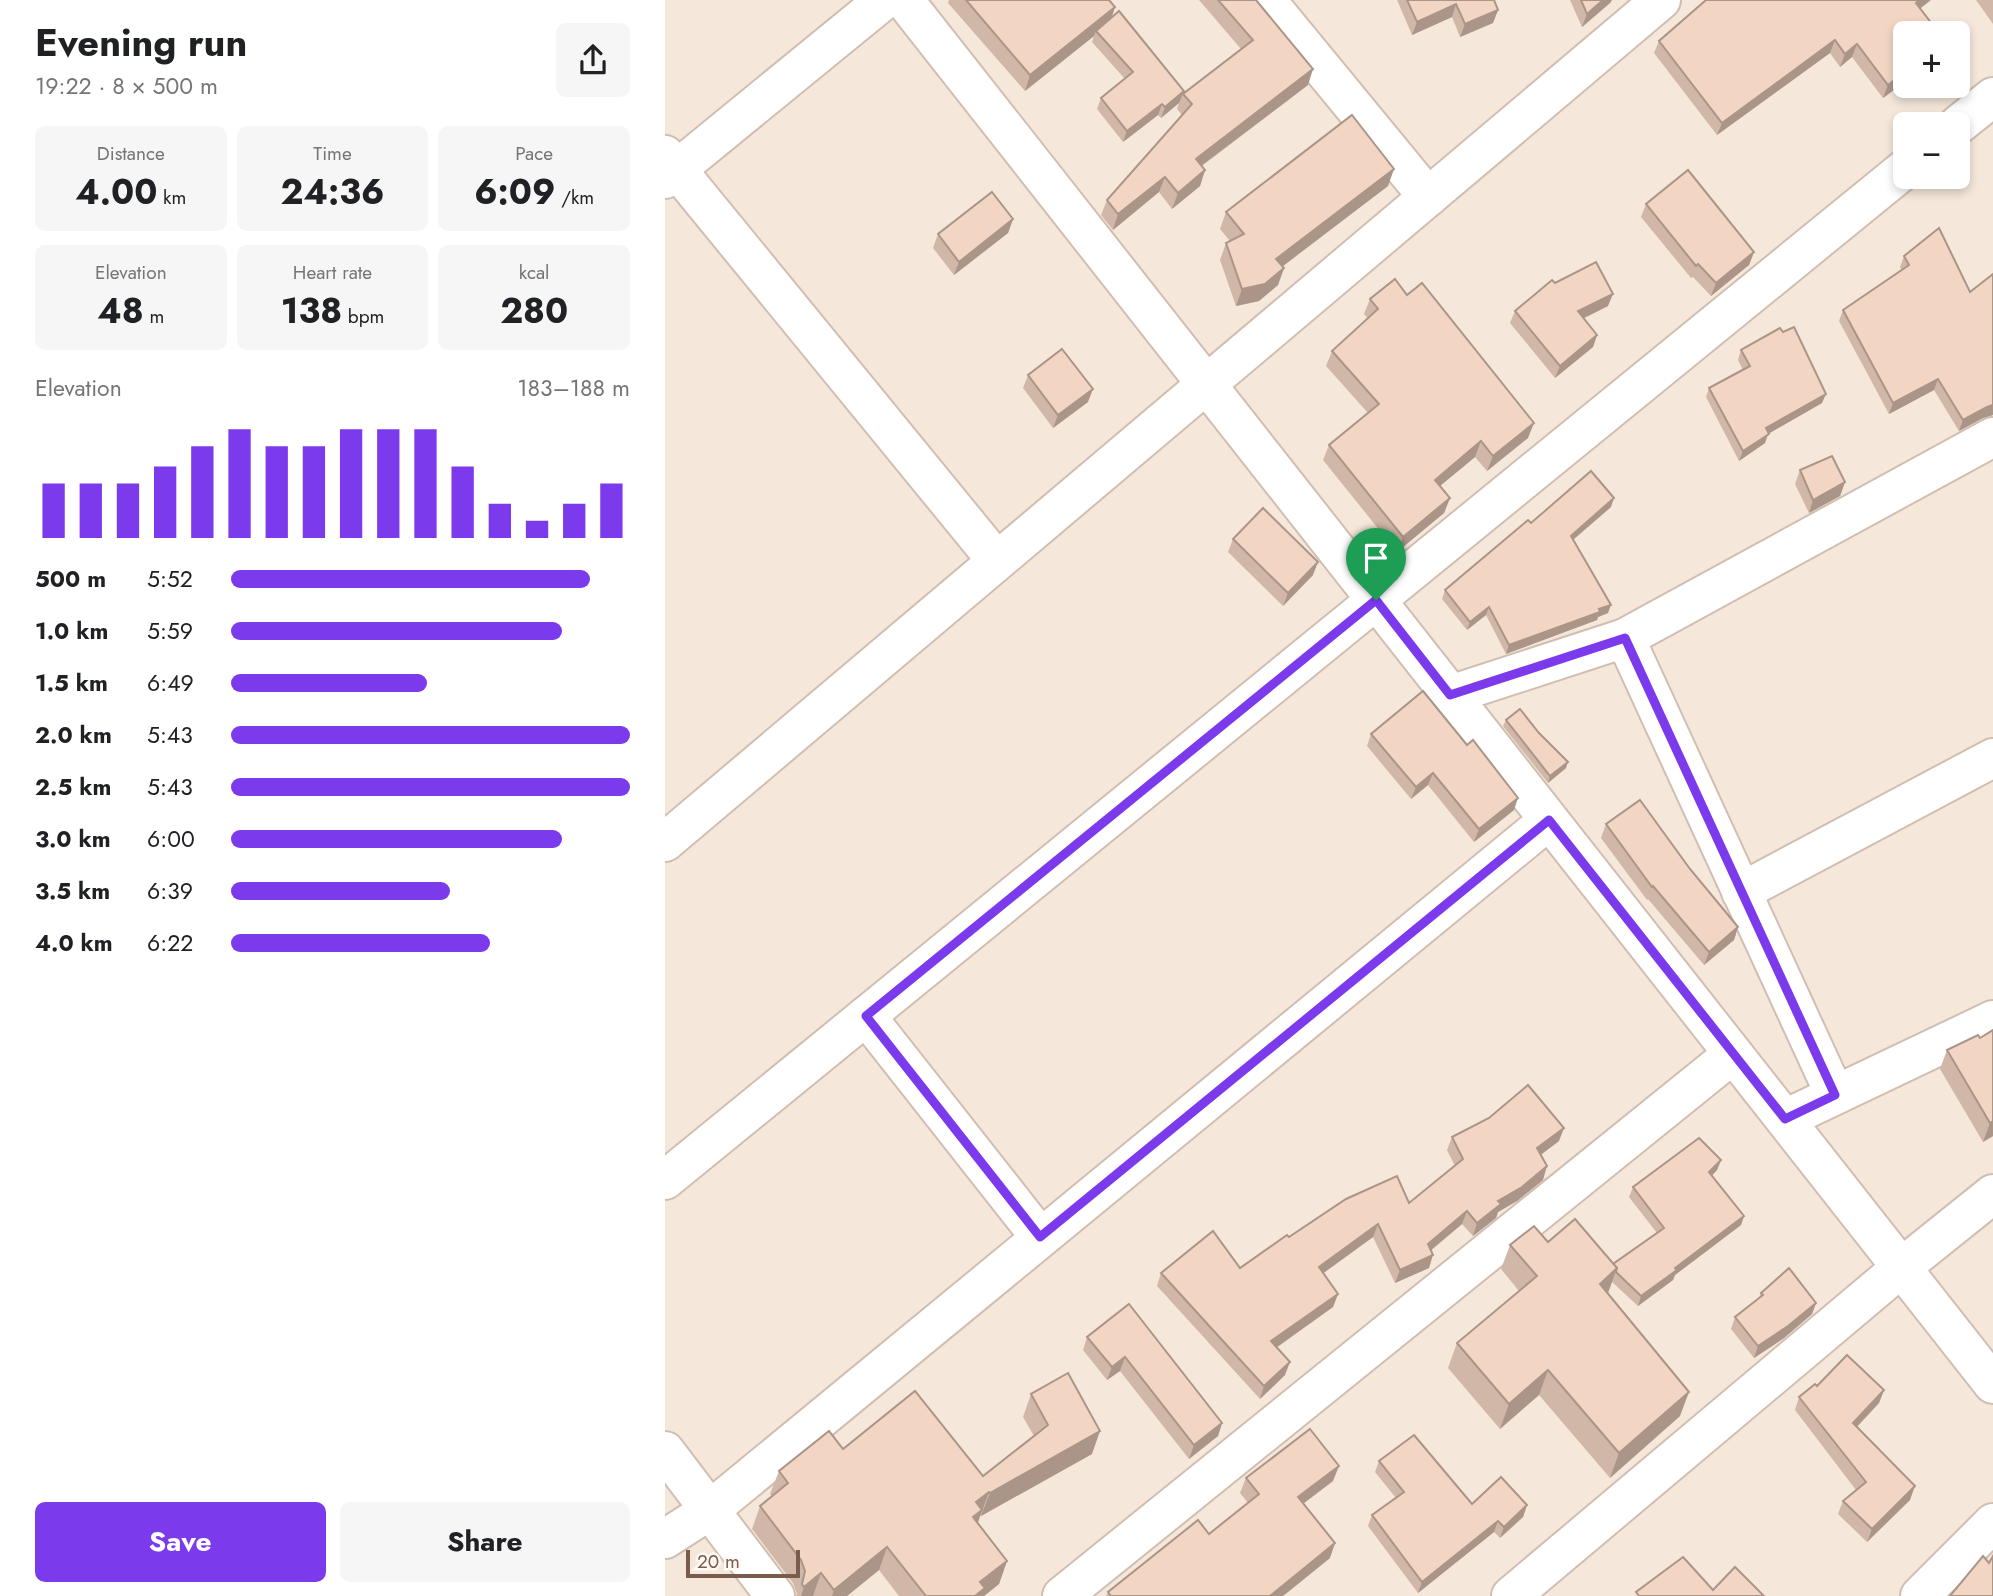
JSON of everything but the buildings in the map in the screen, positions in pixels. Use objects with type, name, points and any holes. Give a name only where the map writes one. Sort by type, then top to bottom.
[{"type":"street","points":[[884,0],[669,168],[997,561]]},
{"type":"street","points":[[904,0],[1993,1384]]},
{"type":"street","points":[[1266,0],[1428,197]]},
{"type":"street","points":[[665,842],[1661,0]]},
{"type":"street","points":[[1970,115],[1993,97]]},
{"type":"street","points":[[665,1180],[1893,179]]},
{"type":"street","points":[[1450,695],[1625,638],[1993,437]]},
{"type":"street","points":[[1625,638],[1835,1095]]},
{"type":"street","points":[[1741,892],[1993,758]]},
{"type":"street","points":[[665,1539],[710,1510],[1549,820]]},
{"type":"street","points":[[866,1016],[1040,1237]]},
{"type":"street","points":[[1785,1119],[1993,1020]]},
{"type":"street","points":[[1062,1596],[1733,1054]]},
{"type":"street","points":[[1511,1596],[1902,1267],[1993,1194]]},
{"type":"street","points":[[665,1451],[775,1596]]},
{"type":"street","points":[[1920,1596],[1993,1523]]},
{"type":"shaded area","points":[[665,0],[1993,0],[1993,1596],[665,1596]]},
{"type":"route","points":[[1376,600],[1450,695],[1625,638],[1835,1095],[1785,1119],[1549,820],[1040,1237],[866,1016],[1376,600]]}]
